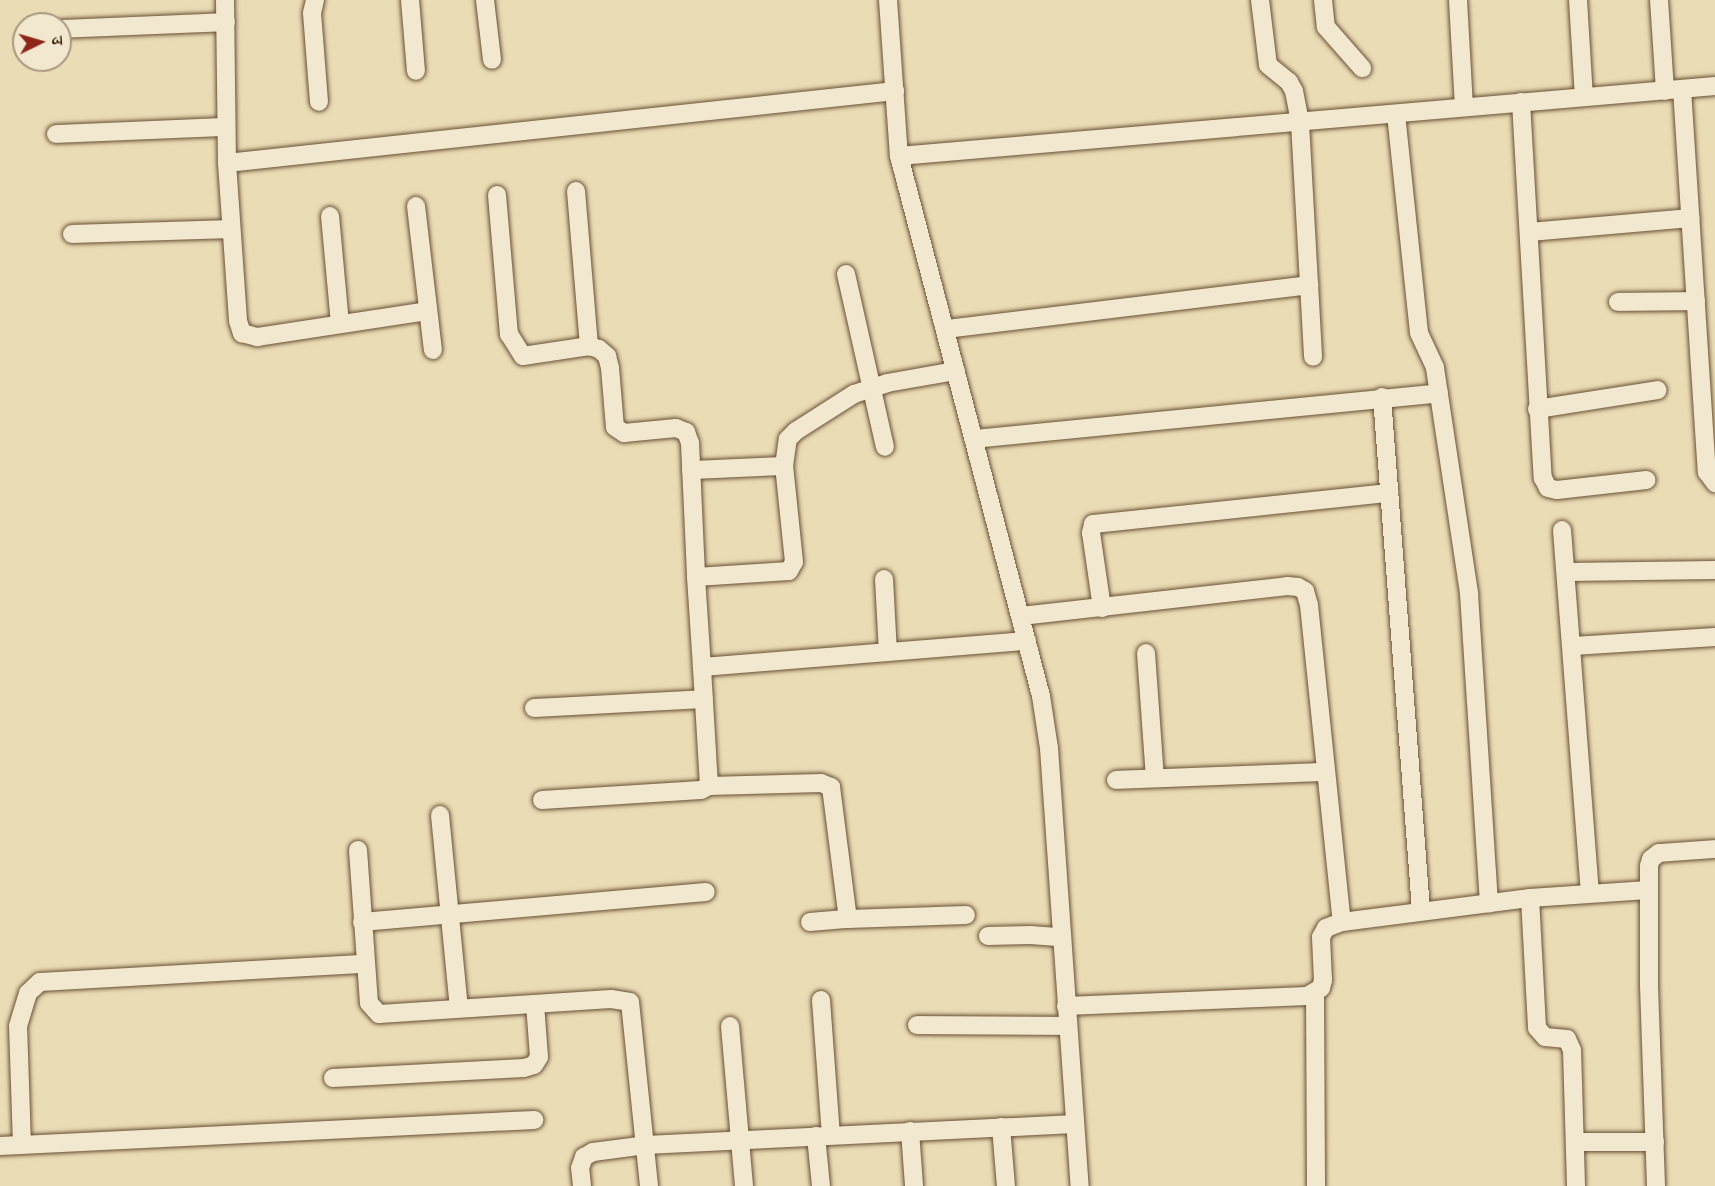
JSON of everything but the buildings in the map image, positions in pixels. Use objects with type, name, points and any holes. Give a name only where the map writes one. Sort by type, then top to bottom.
[{"type":"street","points":[[225,0],[227,163],[238,321],[242,333],[257,337],[426,311]]},
{"type":"street","points":[[315,0],[312,13],[318,102]]},
{"type":"street","points":[[410,0],[416,71]]},
{"type":"street","points":[[486,0],[492,60]]},
{"type":"street","points":[[888,0],[899,156],[1041,696],[1049,748],[1080,1186]]},
{"type":"street","points":[[1260,0],[1268,65],[1289,82],[1294,91],[1300,123],[1313,357]]},
{"type":"street","points":[[1323,0],[1326,27],[1362,68]]},
{"type":"street","points":[[1458,0],[1464,107]]},
{"type":"street","points":[[1578,0],[1584,97]]},
{"type":"street","points":[[1659,0],[1690,218],[1707,472],[1715,483]]},
{"type":"street","points":[[72,28],[226,22]]},
{"type":"street","points":[[899,156],[1715,86]]},
{"type":"street","points":[[227,163],[895,91]]},
{"type":"street","points":[[1521,102],[1530,232],[1537,409],[1543,478],[1548,488],[1557,490],[1646,480]]},
{"type":"street","points":[[1396,114],[1419,333],[1435,368],[1469,594],[1489,903]]},
{"type":"street","points":[[56,134],[226,127]]},
{"type":"street","points":[[576,190],[589,346]]},
{"type":"street","points":[[497,195],[509,334],[523,356],[589,346],[599,349],[607,356],[610,368],[615,427],[624,433],[676,428],[686,432],[690,443],[709,786]]},
{"type":"street","points":[[416,206],[426,311],[433,350]]},
{"type":"street","points":[[330,216],[340,324]]},
{"type":"street","points":[[1530,232],[1690,218]]},
{"type":"street","points":[[72,234],[231,229]]},
{"type":"street","points":[[846,274],[885,447]]},
{"type":"street","points":[[946,329],[1309,285]]},
{"type":"street","points":[[1618,302],[1696,301]]},
{"type":"street","points":[[696,577],[785,573],[792,568],[794,561],[784,466],[788,439],[796,431],[838,403],[872,387],[956,371]]},
{"type":"street","points":[[1537,409],[1658,390]]},
{"type":"street","points":[[974,439],[1439,393]]},
{"type":"street","points":[[1382,397],[1420,910]]},
{"type":"street","points":[[691,471],[784,466]]},
{"type":"street","points":[[1102,608],[1091,533],[1093,524],[1389,493]]},
{"type":"street","points":[[1562,530],[1573,646],[1590,893]]},
{"type":"street","points":[[1567,573],[1715,570]]},
{"type":"street","points":[[884,579],[888,652]]},
{"type":"street","points":[[1021,616],[1287,586],[1298,587],[1305,591],[1309,605],[1342,922]]},
{"type":"street","points":[[1573,646],[1715,637]]},
{"type":"street","points":[[702,667],[1027,641]]},
{"type":"street","points":[[1146,653],[1155,778]]},
{"type":"street","points":[[534,708],[704,699]]},
{"type":"street","points":[[1116,780],[1326,772]]},
{"type":"street","points":[[542,800],[701,790],[709,786],[821,783],[831,787],[848,919]]},
{"type":"street","points":[[440,815],[459,1008]]},
{"type":"street","points":[[1656,1186],[1651,1092],[1649,866],[1654,856],[1715,849]]},
{"type":"street","points":[[358,850],[369,1003],[379,1014],[611,999],[630,1002],[649,1186]]},
{"type":"street","points":[[1066,1006],[1307,996],[1321,988],[1323,980],[1321,937],[1326,928],[1342,922],[1420,910],[1530,898],[1648,890]]},
{"type":"street","points":[[362,922],[706,892]]},
{"type":"street","points":[[1530,898],[1538,1028],[1545,1037],[1567,1039],[1571,1043],[1576,1186]]},
{"type":"street","points":[[810,922],[966,915]]},
{"type":"street","points":[[988,936],[1030,935],[1061,938]]},
{"type":"street","points":[[22,1144],[18,1026],[28,993],[40,982],[365,964]]},
{"type":"street","points":[[1315,993],[1316,1186]]},
{"type":"street","points":[[821,1000],[824,1135],[821,1186]]},
{"type":"street","points":[[333,1078],[524,1068],[534,1065],[539,1056],[535,1004]]},
{"type":"street","points":[[917,1025],[1067,1026]]},
{"type":"street","points":[[730,1026],[744,1186]]},
{"type":"street","points":[[0,1146],[534,1120]]},
{"type":"street","points":[[582,1186],[580,1168],[584,1157],[593,1152],[646,1145],[1074,1124]]},
{"type":"street","points":[[1001,1127],[1005,1186]]},
{"type":"street","points":[[910,1131],[914,1186]]},
{"type":"street","points":[[1576,1142],[1655,1142]]}]
